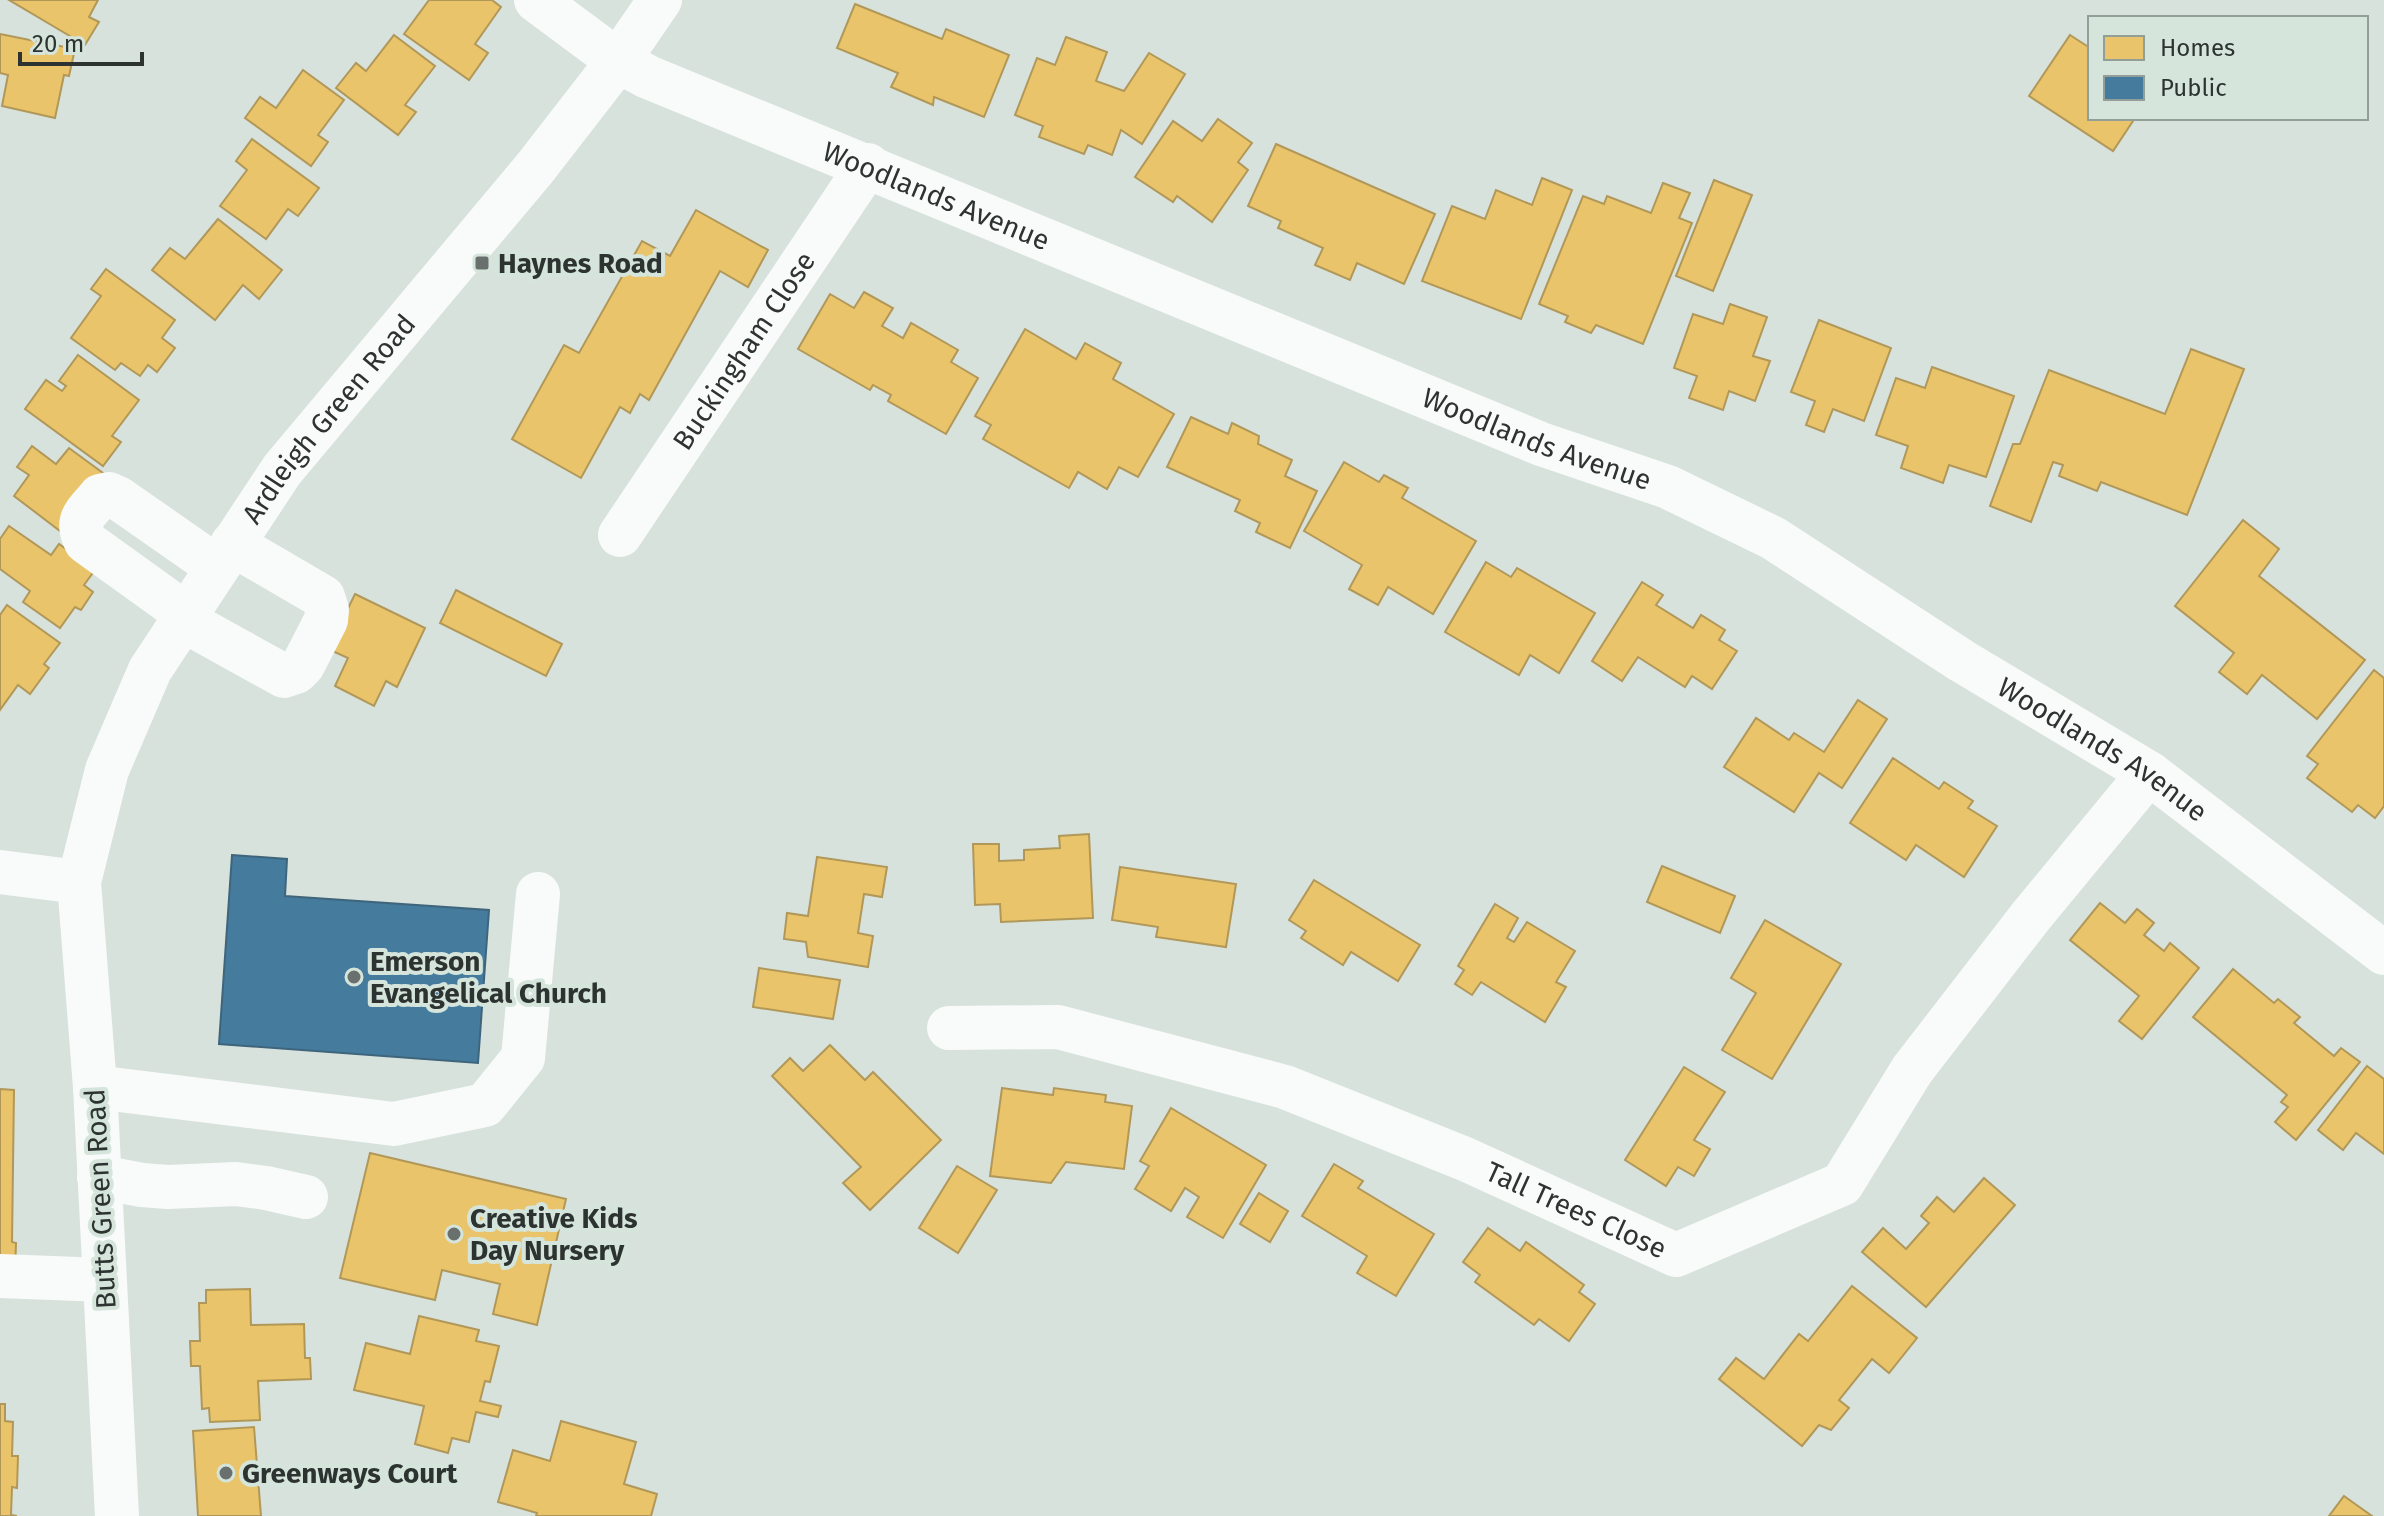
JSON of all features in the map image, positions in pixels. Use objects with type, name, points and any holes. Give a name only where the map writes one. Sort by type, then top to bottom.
[{"type":"street","points":[[536,0],[618,61]]},
{"type":"street","name":"Ardleigh Green Road","points":[[79,882],[107,770],[150,670],[225,556],[282,470],[535,168],[618,61],[660,0]]},
{"type":"street","name":"Woodlands Avenue","points":[[618,61],[648,77],[1541,444],[1668,487],[1773,538],[1962,661],[2149,773],[2384,953]]},
{"type":"street","name":"Buckingham Close","points":[[620,535],[868,165]]},
{"type":"street","points":[[109,494],[225,556],[323,597],[326,620],[303,665],[296,672],[284,676],[185,617],[86,542],[79,529],[81,520],[100,496],[109,494]]},
{"type":"street","name":"Tall Trees Close","points":[[949,1028],[1058,1027],[1285,1087],[1465,1159],[1676,1255],[1842,1184],[1912,1070],[2031,916],[2149,773]]},
{"type":"street","points":[[0,872],[79,882]]},
{"type":"street","name":"Butts Green Road","points":[[79,882],[95,1087],[117,1516]]},
{"type":"street","points":[[95,1087],[394,1124],[485,1105],[523,1058],[538,894]]},
{"type":"street","points":[[99,1177],[142,1185],[186,1188],[236,1184],[306,1197]]},
{"type":"street","points":[[0,1276],[104,1280]]},
{"type":"building: Homes","points":[[9,0],[98,0],[89,17],[99,22],[85,45]]},
{"type":"building: Homes","points":[[429,0],[492,0],[501,7],[475,44],[488,53],[469,80],[404,34]]},
{"type":"building: Homes","points":[[855,4],[942,39],[946,29],[1009,55],[984,117],[934,97],[933,105],[891,87],[898,73],[837,48]]},
{"type":"building: Homes","points":[[0,34],[75,49],[69,76],[64,75],[55,118],[2,106],[8,75],[0,73]]},
{"type":"building: Homes","points":[[394,35],[435,66],[405,105],[416,112],[398,135],[336,88],[356,63],[366,71]]},
{"type":"building: Homes","points":[[2070,35],[2088,47],[2088,120],[2134,120],[2113,151],[2029,96]]},
{"type":"building: Homes","points":[[1066,37],[1107,52],[1096,81],[1124,91],[1149,53],[1185,74],[1142,144],[1121,130],[1112,155],[1088,145],[1084,154],[1039,137],[1043,126],[1015,115],[1037,58],[1055,65]]},
{"type":"building: Homes","points":[[303,70],[344,100],[318,135],[328,142],[311,166],[245,118],[260,97],[276,108]]},
{"type":"building: Homes","points":[[1218,119],[1252,143],[1238,162],[1248,170],[1212,222],[1177,196],[1173,202],[1135,177],[1173,121],[1202,141]]},
{"type":"building: Homes","points":[[252,139],[319,188],[298,216],[288,209],[266,239],[220,206],[247,170],[236,161]]},
{"type":"building: Homes","points":[[1276,144],[1435,214],[1404,284],[1357,263],[1350,280],[1315,265],[1323,248],[1278,228],[1281,221],[1248,206]]},
{"type":"building: Homes","points":[[1542,178],[1572,190],[1521,319],[1422,281],[1452,206],[1485,219],[1496,190],[1532,205]]},
{"type":"building: Homes","points":[[1714,180],[1752,195],[1713,291],[1676,276]]},
{"type":"building: Homes","points":[[1663,183],[1690,193],[1679,218],[1692,223],[1643,344],[1596,325],[1591,333],[1565,322],[1568,316],[1539,304],[1583,196],[1604,204],[1607,196],[1651,213]]},
{"type":"building: Homes","points":[[696,210],[768,250],[748,287],[720,271],[649,400],[640,394],[630,413],[620,407],[581,478],[512,439],[564,345],[579,353],[642,241],[670,256]]},
{"type":"building: Homes","points":[[218,219],[282,270],[259,299],[243,285],[215,320],[152,270],[170,248],[185,259]]},
{"type":"building: Homes","points":[[106,269],[175,320],[162,338],[175,348],[157,372],[148,365],[140,376],[121,363],[115,370],[71,338],[101,296],[91,289]]},
{"type":"building: Homes","points":[[864,292],[893,308],[882,326],[903,338],[911,323],[958,350],[951,362],[978,378],[946,434],[888,401],[891,395],[873,385],[870,390],[798,349],[830,294],[854,308]]},
{"type":"building: Homes","points":[[1730,304],[1767,317],[1753,356],[1770,361],[1755,401],[1729,391],[1723,410],[1689,398],[1697,376],[1674,368],[1693,314],[1723,324]]},
{"type":"building: Homes","points":[[1819,320],[1891,348],[1864,421],[1833,409],[1824,432],[1806,425],[1815,401],[1791,392]]},
{"type":"building: Homes","points":[[1025,329],[1076,359],[1085,343],[1121,363],[1113,379],[1174,414],[1138,477],[1119,467],[1107,489],[1078,472],[1069,488],[983,439],[991,425],[975,416]]},
{"type":"building: Homes","points":[[2191,349],[2244,369],[2187,515],[2101,482],[2097,491],[2059,476],[2063,465],[2053,462],[2031,522],[1990,506],[2013,444],[2020,444],[2049,370],[2165,414]]},
{"type":"building: Homes","points":[[78,355],[139,400],[112,436],[121,442],[103,466],[25,409],[46,380],[62,391],[66,386],[59,381]]},
{"type":"building: Homes","points":[[1932,367],[2014,396],[1986,477],[1949,465],[1943,483],[1901,468],[1908,446],[1876,435],[1896,378],[1925,388]]},
{"type":"building: Homes","points":[[1191,417],[1228,434],[1232,423],[1259,436],[1258,444],[1292,460],[1285,476],[1317,491],[1290,548],[1256,532],[1260,523],[1235,511],[1240,500],[1167,467]]},
{"type":"building: Homes","points":[[32,446],[56,464],[69,448],[103,473],[60,531],[14,496],[29,475],[17,467]]},
{"type":"building: Homes","points":[[1344,462],[1379,482],[1384,475],[1408,488],[1402,498],[1476,541],[1433,614],[1388,587],[1378,605],[1349,589],[1362,565],[1304,531]]},
{"type":"building: Homes","points":[[2243,520],[2279,549],[2259,576],[2365,660],[2317,719],[2262,675],[2247,694],[2219,672],[2234,653],[2175,606]]},
{"type":"building: Homes","points":[[9,526],[51,555],[59,544],[95,570],[84,585],[93,592],[81,610],[75,607],[60,628],[23,602],[30,591],[0,569],[0,539]]},
{"type":"building: Homes","points":[[1486,562],[1511,577],[1517,568],[1595,613],[1559,673],[1530,655],[1519,675],[1445,632]]},
{"type":"building: Homes","points":[[1642,582],[1663,595],[1656,605],[1693,628],[1701,615],[1725,630],[1719,640],[1737,651],[1712,689],[1692,676],[1685,687],[1638,657],[1622,681],[1592,661]]},
{"type":"building: Homes","points":[[456,590],[562,644],[546,676],[440,623]]},
{"type":"building: Homes","points":[[355,594],[425,628],[397,687],[386,681],[374,706],[335,686],[348,658],[328,649]]},
{"type":"building: Homes","points":[[7,605],[60,643],[44,664],[49,668],[30,694],[18,685],[0,710],[0,615]]},
{"type":"building: Homes","points":[[2374,670],[2384,678],[2384,806],[2375,818],[2358,805],[2352,812],[2307,778],[2318,764],[2307,756]]},
{"type":"building: Homes","points":[[1858,700],[1887,719],[1842,788],[1819,773],[1794,812],[1724,767],[1756,718],[1789,740],[1794,733],[1824,752]]},
{"type":"building: Homes","points":[[1893,758],[1939,789],[1944,782],[1973,801],[1968,808],[1997,826],[1964,877],[1916,845],[1906,860],[1850,823]]},
{"type":"building: Homes","points":[[1089,834],[1093,918],[1001,922],[1000,904],[975,905],[973,844],[999,844],[999,861],[1024,860],[1024,850],[1060,848],[1059,836]]},
{"type":"building: Homes","points":[[817,857],[887,867],[882,897],[864,894],[858,933],[873,936],[868,967],[808,957],[806,942],[784,939],[787,913],[808,916]]},
{"type":"building: Homes","points":[[1662,866],[1735,896],[1720,933],[1647,902]]},
{"type":"building: Homes","points":[[1120,867],[1236,884],[1226,947],[1156,937],[1158,927],[1112,920]]},
{"type":"building: Homes","points":[[1314,880],[1420,945],[1398,981],[1351,952],[1343,965],[1301,938],[1306,931],[1289,920]]},
{"type":"building: Homes","points":[[2100,903],[2125,923],[2137,909],[2154,923],[2144,935],[2164,951],[2170,943],[2199,968],[2142,1039],[2119,1021],[2139,996],[2070,940]]},
{"type":"building: Homes","points":[[1495,904],[1518,918],[1507,938],[1514,942],[1527,922],[1575,951],[1556,982],[1566,987],[1545,1022],[1481,982],[1472,995],[1455,984],[1464,970],[1458,966]]},
{"type":"building: Homes","points":[[1765,920],[1841,964],[1772,1079],[1722,1050],[1756,993],[1731,978]]},
{"type":"building: Homes","points":[[759,968],[840,980],[833,1019],[753,1007]]},
{"type":"building: Homes","points":[[2233,969],[2274,1003],[2278,999],[2300,1017],[2294,1023],[2334,1056],[2341,1048],[2360,1062],[2296,1140],[2275,1122],[2288,1107],[2281,1102],[2287,1095],[2193,1017]]},
{"type":"building: Homes","points":[[830,1045],[865,1080],[873,1072],[941,1140],[870,1210],[843,1183],[861,1167],[772,1076],[790,1058],[803,1071]]},
{"type":"building: Homes","points":[[2367,1066],[2384,1079],[2384,1154],[2356,1133],[2343,1150],[2318,1130]]},
{"type":"building: Homes","points":[[1684,1067],[1725,1092],[1694,1140],[1710,1149],[1694,1176],[1678,1167],[1666,1186],[1625,1160]]},
{"type":"building: Homes","points":[[1002,1088],[1053,1095],[1054,1088],[1106,1095],[1105,1102],[1132,1106],[1124,1169],[1066,1162],[1051,1183],[990,1176]]},
{"type":"building: Homes","points":[[0,1089],[14,1090],[12,1242],[16,1243],[15,1272],[0,1272]]},
{"type":"building: Homes","points":[[1171,1108],[1266,1165],[1223,1238],[1187,1217],[1199,1197],[1185,1188],[1171,1211],[1135,1189],[1149,1166],[1140,1161]]},
{"type":"building: Homes","name":"Creative Kids Day Nursery","points":[[370,1153],[566,1199],[537,1325],[493,1314],[500,1284],[442,1270],[435,1300],[340,1278]]},
{"type":"building: Homes","points":[[1334,1164],[1363,1181],[1358,1188],[1434,1234],[1396,1296],[1357,1273],[1367,1256],[1302,1216]]},
{"type":"building: Homes","points":[[957,1166],[997,1190],[958,1253],[919,1228]]},
{"type":"building: Homes","points":[[1984,1178],[2015,1205],[1926,1307],[1862,1252],[1883,1228],[1906,1249],[1929,1223],[1921,1216],[1937,1197],[1954,1212]]},
{"type":"building: Homes","points":[[1259,1193],[1288,1211],[1270,1242],[1240,1224]]},
{"type":"building: Homes","points":[[1488,1228],[1520,1251],[1526,1242],[1584,1285],[1579,1292],[1595,1304],[1569,1341],[1539,1319],[1534,1325],[1475,1282],[1480,1275],[1463,1262]]},
{"type":"building: Homes","points":[[1852,1286],[1917,1338],[1889,1373],[1872,1359],[1839,1400],[1849,1408],[1831,1430],[1819,1425],[1802,1446],[1719,1379],[1736,1358],[1764,1379],[1799,1334],[1808,1341]]},
{"type":"building: Homes","points":[[250,1289],[251,1325],[304,1324],[305,1358],[310,1358],[311,1379],[258,1381],[260,1420],[210,1422],[209,1408],[202,1409],[200,1366],[191,1366],[190,1341],[200,1341],[199,1303],[206,1303],[206,1290]]},
{"type":"building: Homes","points":[[419,1316],[479,1330],[476,1341],[499,1346],[490,1382],[485,1381],[480,1401],[501,1406],[498,1417],[476,1412],[469,1442],[452,1438],[448,1453],[415,1444],[424,1406],[354,1390],[366,1343],[410,1354]]},
{"type":"building: Homes","points":[[0,1404],[5,1404],[5,1421],[13,1422],[12,1456],[18,1456],[17,1488],[12,1487],[11,1515],[17,1516],[0,1516]]},
{"type":"building: Homes","points":[[561,1421],[636,1442],[624,1484],[657,1494],[651,1516],[536,1516],[537,1513],[498,1502],[513,1450],[550,1461]]},
{"type":"building: Homes","name":"Greenways Court","points":[[254,1427],[261,1516],[198,1516],[193,1431]]},
{"type":"building: Homes","points":[[2344,1496],[2372,1516],[2329,1516]]},
{"type":"building: Public","name":"Emerson Evangelical Church","points":[[232,855],[287,859],[285,896],[489,910],[478,1063],[219,1044]]},
{"type":"place","name":"Haynes Road","points":[[482,263]]},
{"type":"place","name":"Emerson Evangelical Church","points":[[354,977]]},
{"type":"place","name":"Creative Kids Day Nursery","points":[[454,1234]]},
{"type":"place","name":"Greenways Court","points":[[226,1473]]}]
